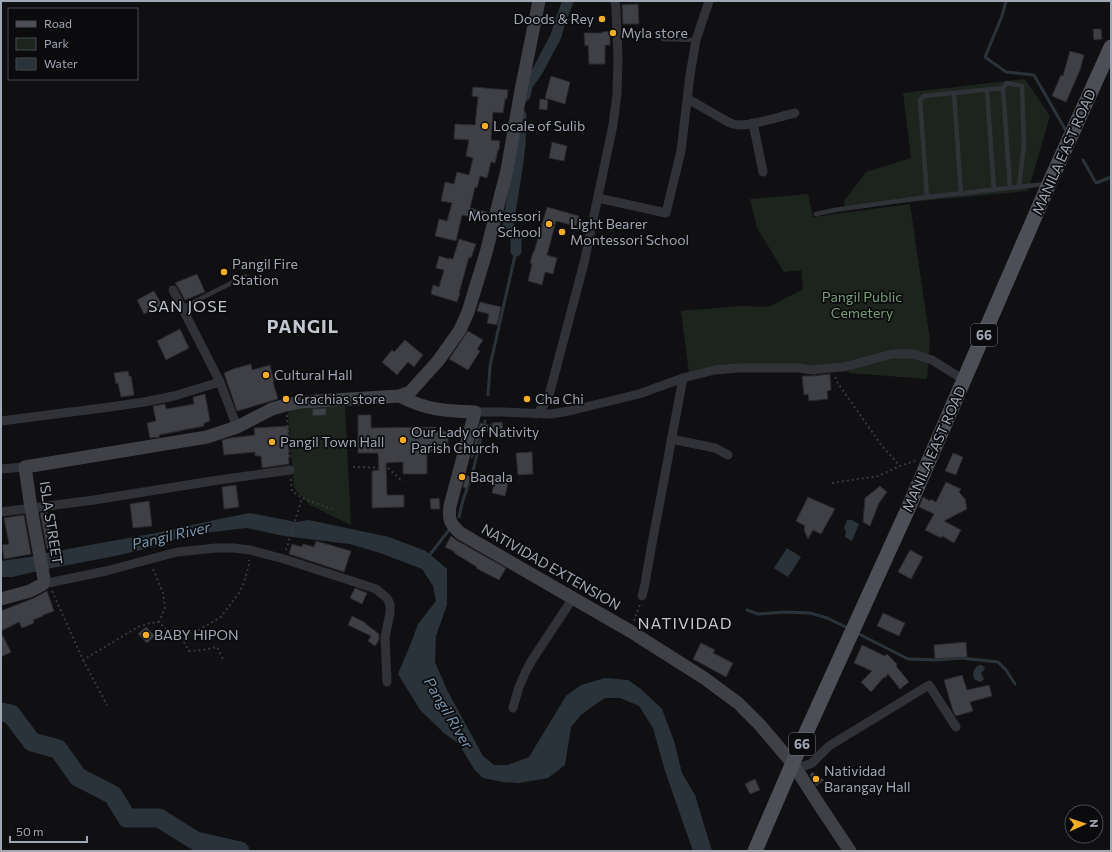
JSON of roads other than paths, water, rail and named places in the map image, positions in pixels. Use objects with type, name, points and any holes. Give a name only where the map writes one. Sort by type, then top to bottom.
[{"type":"main road","points":[[25,467],[207,437],[237,426],[272,409],[301,402],[399,396],[410,392],[438,361],[457,334],[468,312],[486,253],[507,170],[539,1]]},
{"type":"main road","name":"MANILA EAST ROAD","points":[[755,851],[907,511],[1049,184],[1107,63],[1111,47]]},
{"type":"main road","points":[[399,396],[425,407],[442,411],[475,412]]},
{"type":"main road","name":"NATIVIDAD EXTENSION","points":[[475,412],[450,506],[449,517],[451,524],[460,533],[630,631],[704,678],[738,703],[760,725],[793,764],[850,851]]},
{"type":"main road","name":"ISLA STREET","points":[[25,467],[31,508],[45,580]]},
{"type":"main road","points":[[1,599],[30,590],[45,580]]},
{"type":"street","points":[[538,414],[548,399],[584,264],[613,125],[617,94],[618,57],[615,1]]},
{"type":"street","points":[[598,198],[666,213],[681,150],[690,75],[696,40],[709,1]]},
{"type":"street","points":[[688,99],[735,125],[753,123],[795,113]]},
{"type":"street","points":[[753,123],[763,172]]},
{"type":"street","points":[[173,290],[220,382],[237,426]]},
{"type":"street","points":[[475,412],[551,414],[592,406],[639,394],[683,378],[715,370],[798,368],[812,370],[844,367],[892,354],[913,354],[932,360],[964,380]]},
{"type":"street","points":[[642,596],[683,378]]},
{"type":"street","points":[[1,421],[110,408],[144,402],[174,396],[220,382]]},
{"type":"street","points":[[671,439],[715,448],[728,455]]},
{"type":"street","points":[[1,469],[25,467]]},
{"type":"street","points":[[1,512],[290,470]]},
{"type":"street","points":[[45,580],[106,571],[177,552],[210,548],[250,550],[311,567],[376,589],[387,598],[390,604],[390,613],[385,637],[386,682]]},
{"type":"street","points":[[513,708],[519,687],[532,660],[573,598]]},
{"type":"street","points":[[793,764],[802,768],[812,763],[829,746],[929,685],[956,726]]},
{"type":"lane","points":[[663,40],[696,40]]},
{"type":"lane","points":[[1010,188],[1003,88],[1007,83],[1022,86],[1024,145],[1019,187]]},
{"type":"lane","points":[[927,198],[920,100],[924,96],[1003,88]]},
{"type":"lane","points":[[987,90],[994,190]]},
{"type":"lane","points":[[954,93],[961,194]]},
{"type":"lane","points":[[816,214],[927,198],[1049,184]]},
{"type":"lane","points":[[182,308],[245,276]]},
{"type":"water","name":"Pangil River","points":[[250,513],[296,522],[309,520],[389,537],[426,551],[447,569],[447,605],[436,636],[435,662],[447,690],[483,756],[494,765],[508,765],[529,757],[566,696],[581,685],[605,678],[628,680],[641,689],[662,709],[674,741],[682,773],[695,795],[712,851],[693,851],[665,771],[653,728],[639,706],[620,698],[605,698],[581,715],[571,727],[565,765],[548,778],[519,783],[503,782],[483,778],[474,769],[459,744],[444,733],[420,710],[398,674],[418,624],[436,601],[433,586],[422,569],[380,553],[350,544],[284,536],[247,528],[186,535],[158,546],[115,556],[12,577],[1,577],[1,561],[30,557],[156,533]]},
{"type":"water","points":[[847,520],[852,520],[859,524],[852,541],[845,537],[846,531],[844,528]]},
{"type":"water","points":[[787,548],[801,557],[788,577],[774,568]]},
{"type":"water","points":[[981,665],[985,668],[981,673],[984,679],[980,682],[974,679],[973,674],[975,668]]},
{"type":"waterway","points":[[525,96],[527,86],[538,70],[556,36],[568,1]]},
{"type":"waterway","points":[[1006,1],[1002,16],[985,57],[1006,72],[1034,75],[1065,129]]},
{"type":"waterway","points":[[516,251],[516,236],[508,225],[520,145],[521,115]]},
{"type":"waterway","points":[[1083,160],[1096,183],[1111,177]]},
{"type":"waterway","points":[[488,395],[490,366],[516,251]]},
{"type":"waterway","points":[[459,517],[463,500],[472,475],[485,421]]},
{"type":"waterway","points":[[428,557],[449,530]]},
{"type":"waterway","points":[[747,610],[758,614],[784,612],[810,613],[827,618],[848,628]]},
{"type":"waterway","points":[[857,633],[908,659],[936,660],[961,658],[998,662],[1006,670],[1015,684]]},
{"type":"waterway","points":[[1,712],[11,714],[32,742],[58,749],[78,777],[113,795],[127,818],[159,818],[196,841],[240,851]]},
{"type":"place","name":"Doods & Rey","points":[[602,19]]},
{"type":"place","name":"Myla store","points":[[613,33]]},
{"type":"place","name":"Locale of Sulib","points":[[485,126]]},
{"type":"place","name":"Montessori School","points":[[549,224]]},
{"type":"place","name":"Light Bearer Montessori School","points":[[562,232]]},
{"type":"place","name":"Pangil Fire Station","points":[[224,272]]},
{"type":"place","name":"Cultural Hall","points":[[266,375]]},
{"type":"place","name":"Grachias store","points":[[286,399]]},
{"type":"place","name":"Cha Chi","points":[[527,399]]},
{"type":"place","name":"Our Lady of Nativity Parish Church","points":[[403,440]]},
{"type":"place","name":"Pangil Town Hall","points":[[272,442]]},
{"type":"place","name":"Baqala","points":[[462,477]]},
{"type":"place","name":"BABY HIPON","points":[[146,635]]},
{"type":"place","name":"Natividad Barangay Hall","points":[[816,779]]},
{"type":"district","name":"SAN JOSE","points":[[188,306]]},
{"type":"district","name":"PANGIL","points":[[303,327]]},
{"type":"district","name":"NATIVIDAD","points":[[685,623]]},
{"type":"park label","name":"Pangil Public Cemetery","points":[[862,306]]}]
